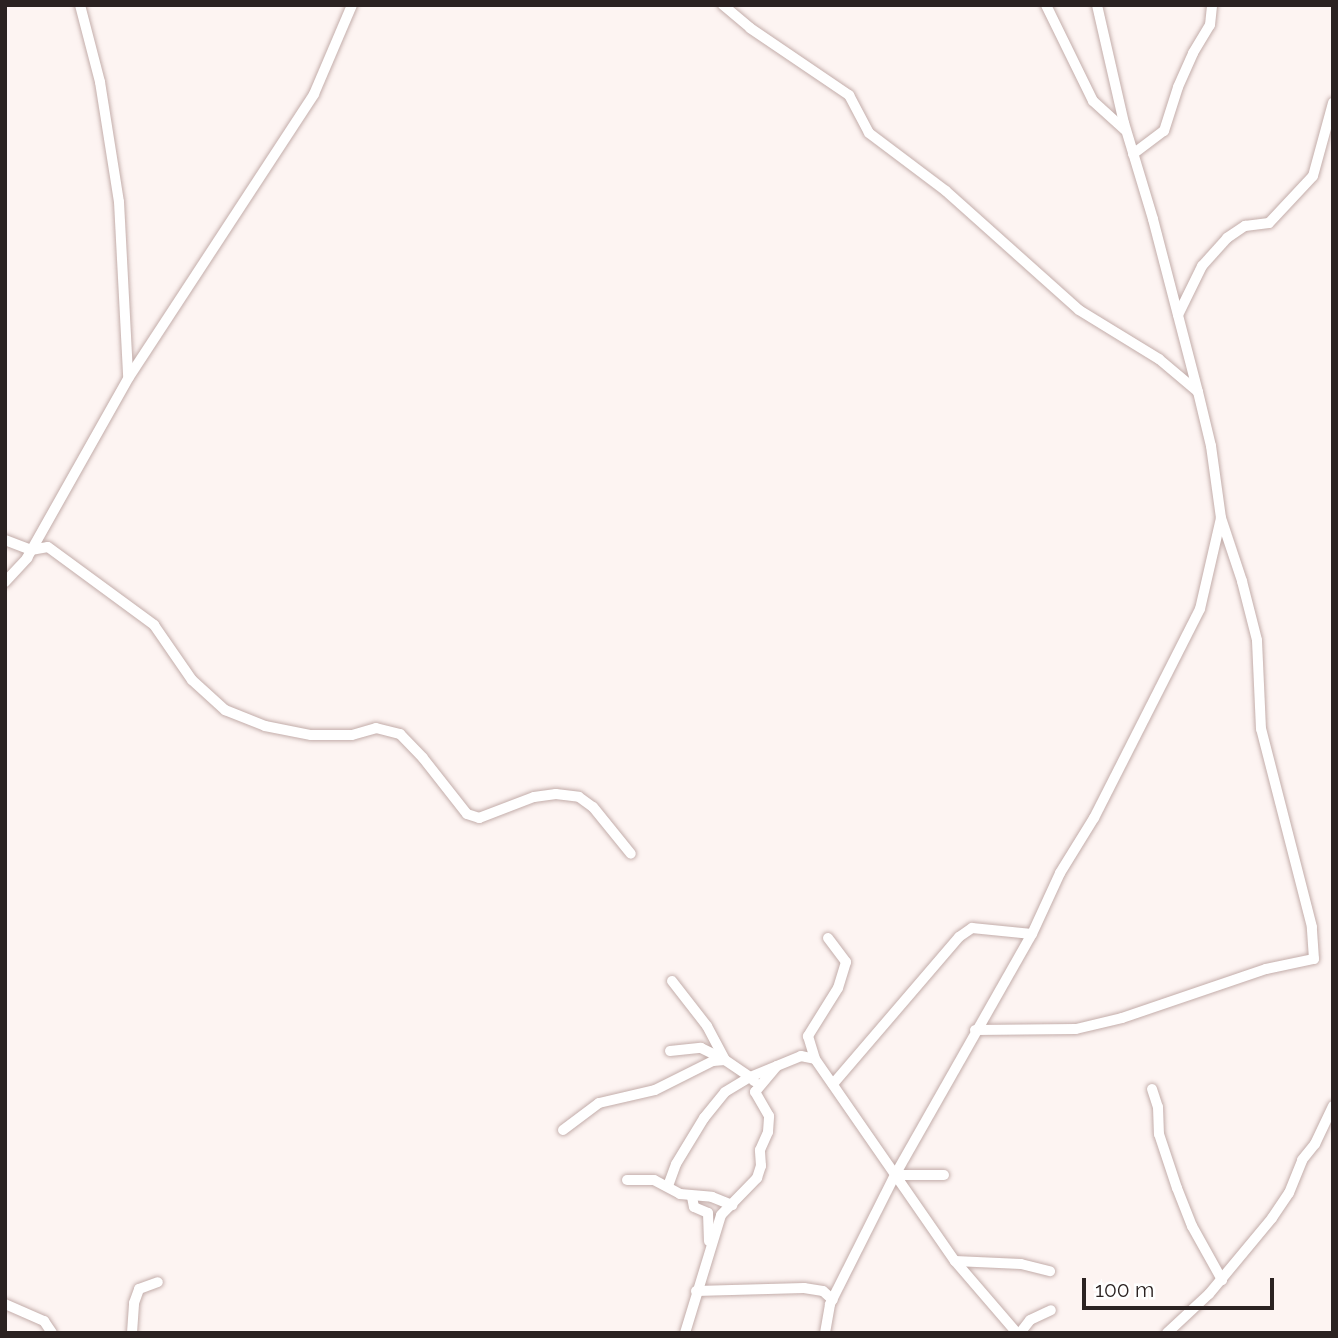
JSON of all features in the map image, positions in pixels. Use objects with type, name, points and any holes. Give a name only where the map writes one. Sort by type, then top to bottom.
[{"type":"street","points":[[80,5],[100,82],[119,202],[128,377]]},
{"type":"street","points":[[5,582],[31,550],[128,377],[314,94],[352,5]]},
{"type":"street","points":[[723,5],[750,28],[849,95],[869,133],[946,191],[1079,310],[1159,359],[1198,392]]},
{"type":"street","points":[[1046,5],[1093,101],[1127,132]]},
{"type":"street","points":[[975,1030],[1076,1028],[1122,1018],[1266,969],[1314,959],[1312,928],[1261,729],[1257,640],[1221,518],[1211,446],[1198,392],[1127,132],[1097,5]]},
{"type":"street","points":[[1133,154],[1164,131],[1178,87],[1210,26],[1212,5]]},
{"type":"street","points":[[1178,315],[1202,267],[1227,238],[1245,226],[1269,223],[1313,176],[1333,103]]},
{"type":"street","points":[[825,1333],[832,1300],[895,1175],[975,1030],[1032,934],[1060,873],[1094,818],[1200,610],[1221,518]]},
{"type":"street","points":[[44,527],[48,547],[154,625],[192,680],[225,710],[265,726],[311,735],[352,735],[376,728],[400,734],[423,758],[467,814],[479,818],[534,797],[556,794],[579,797],[593,807],[631,855]]},
{"type":"street","points":[[5,540],[31,550],[48,547]]},
{"type":"street","points":[[832,1084],[959,937],[972,928],[1032,934]]},
{"type":"street","points":[[828,938],[846,962],[838,988],[808,1035],[815,1059],[955,1261],[1018,1333],[1030,1320],[1051,1310]]},
{"type":"street","points":[[672,981],[707,1026],[725,1060]]},
{"type":"street","points":[[670,1051],[701,1048],[750,1077],[758,1085],[755,1092]]},
{"type":"street","points":[[668,1186],[676,1164],[704,1118],[725,1092],[750,1077],[801,1056],[815,1059]]},
{"type":"street","points":[[563,1130],[599,1103],[655,1090],[713,1061],[725,1060]]},
{"type":"street","points":[[755,1092],[777,1066]]},
{"type":"street","points":[[1152,1089],[1158,1107],[1159,1134],[1177,1188],[1192,1226],[1222,1280]]},
{"type":"street","points":[[685,1333],[721,1216],[757,1178],[761,1166],[760,1150],[768,1132],[769,1116],[755,1092]]},
{"type":"street","points":[[1167,1333],[1222,1280],[1289,1193],[1302,1160],[1315,1144],[1333,1106]]},
{"type":"street","points":[[895,1175],[944,1175]]},
{"type":"street","points":[[627,1180],[654,1180],[692,1197]]},
{"type":"street","points":[[692,1197],[696,1194],[712,1197],[732,1205]]},
{"type":"street","points":[[692,1197],[694,1207],[708,1213],[707,1239],[712,1247]]},
{"type":"street","points":[[955,1261],[1021,1264],[1050,1271]]},
{"type":"street","points":[[132,1333],[134,1303],[139,1289],[158,1282]]},
{"type":"street","points":[[696,1291],[804,1288],[823,1290],[832,1300]]},
{"type":"street","points":[[5,1304],[44,1321],[52,1333]]}]
